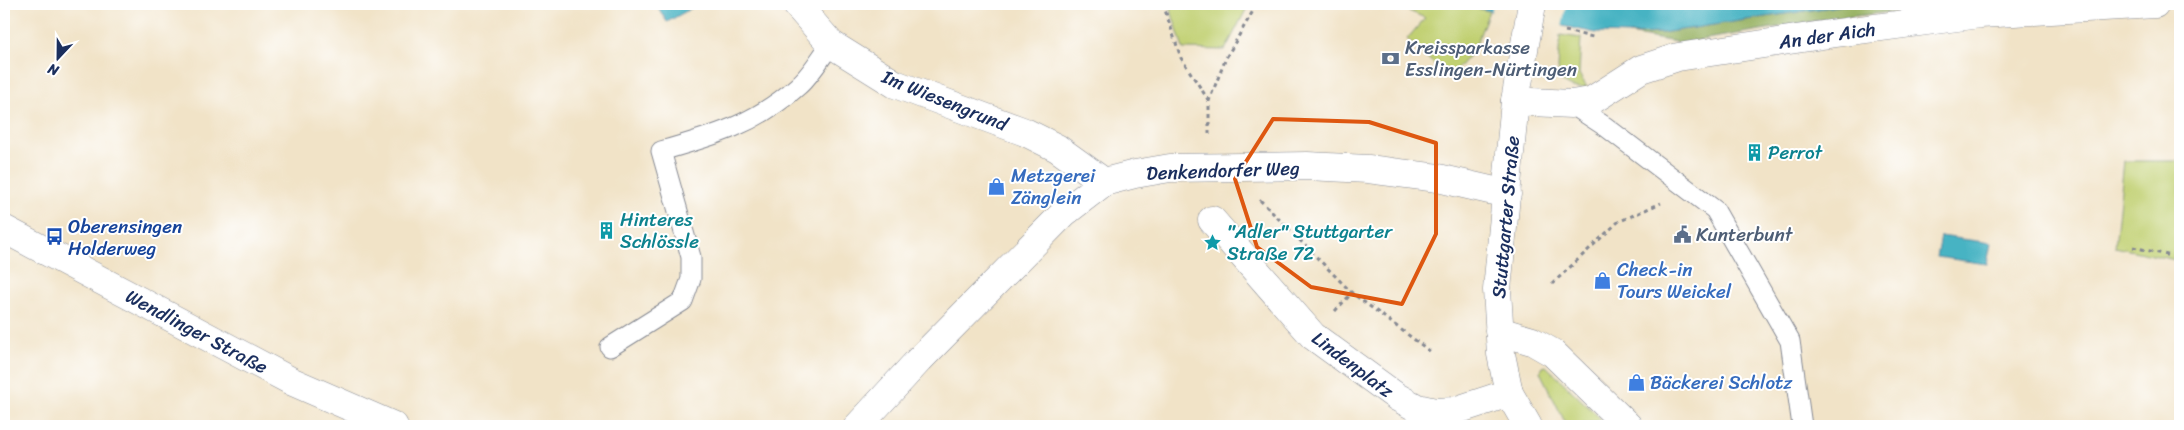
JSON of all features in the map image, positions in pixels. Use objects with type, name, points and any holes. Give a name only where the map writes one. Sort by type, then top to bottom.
[{"type":"main road","name":"Im Wiesengrund","points":[[796,4],[831,44],[895,84],[1025,132],[1057,148],[1104,182]]},
{"type":"main road","name":"Stuttgarter Straße","points":[[1528,426],[1509,393],[1501,354],[1497,290],[1515,101],[1532,4]]},
{"type":"main road","name":"An der Aich","points":[[1571,104],[1591,101],[1641,69],[1678,58],[1829,34],[1980,14],[2155,4]]},
{"type":"main road","points":[[1515,101],[1571,104]]},
{"type":"main road","name":"Denkendorfer Weg","points":[[858,426],[919,360],[1064,213],[1104,182],[1170,168],[1307,166],[1368,169],[1438,178],[1507,194]]},
{"type":"main road","name":"Lindenplatz","points":[[1212,220],[1313,336],[1397,397],[1417,408],[1436,412],[1454,411],[1509,393]]},
{"type":"main road","name":"Wendlinger Straße","points":[[4,229],[293,382],[394,426]]},
{"type":"main road","points":[[1499,331],[1532,341],[1553,353],[1628,426]]},
{"type":"lane","points":[[610,348],[683,301],[691,279],[691,257],[661,151],[722,134],[756,118],[800,86],[831,44]]},
{"type":"lane","points":[[1571,104],[1606,127],[1715,210],[1790,341],[1802,426]]},
{"type":"path","points":[[1163,4],[1181,58],[1210,101],[1226,58],[1258,4]]},
{"type":"path","points":[[1565,31],[1593,37]]},
{"type":"path","points":[[1552,284],[1618,222],[1690,191]]},
{"type":"path","points":[[1258,198],[1352,293],[1431,352]]},
{"type":"path","points":[[2132,247],[2180,258]]},
{"type":"highlighted area","points":[[1273,119],[1369,122],[1436,143],[1436,234],[1402,304],[1311,287],[1257,247],[1235,179]]},
{"type":"green space","points":[[1169,4],[1249,4],[1225,50],[1183,49]]},
{"type":"green space","points":[[1393,4],[1458,4],[1489,11],[1474,50],[1449,78],[1407,39],[1425,18]]},
{"type":"green space","points":[[1850,4],[1962,4],[1821,20],[1682,43],[1629,34],[1661,33]]},
{"type":"green space","points":[[1560,35],[1581,38],[1579,74],[1587,87],[1572,87],[1560,80],[1558,68]]},
{"type":"green space","points":[[2124,161],[2180,161],[2180,261],[2115,247]]},
{"type":"green space","points":[[1546,366],[1602,420],[1576,426],[1567,426],[1540,372]]},
{"type":"water","points":[[656,4],[696,4],[697,5],[667,22]]},
{"type":"water","points":[[1458,4],[1850,4],[1661,33],[1629,34],[1596,33]]},
{"type":"water","points":[[1941,236],[1991,243],[1987,264],[1937,257]]},
{"type":"pier","points":[[1493,4],[1566,4],[1562,28],[1491,14]]},
{"type":"place","name":"Kreissparkasse Esslingen-Nürtingen","points":[[1391,58]]},
{"type":"place","name":"Perrot","points":[[1754,152]]},
{"type":"place","name":"Metzgerei Zänglein","points":[[997,186]]},
{"type":"place","name":"Hinteres Schlössle","points":[[606,230]]},
{"type":"place","name":"Kunterbunt","points":[[1682,234]]},
{"type":"place","name":"Oberensingen Holderweg","points":[[54,237]]},
{"type":"place","name":"\"Adler\" Stuttgarter Straße 72","points":[[1213,242]]},
{"type":"place","name":"Check-in Tours Weickel","points":[[1603,280]]},
{"type":"place","name":"Bäckerei Schlotz","points":[[1636,382]]}]
